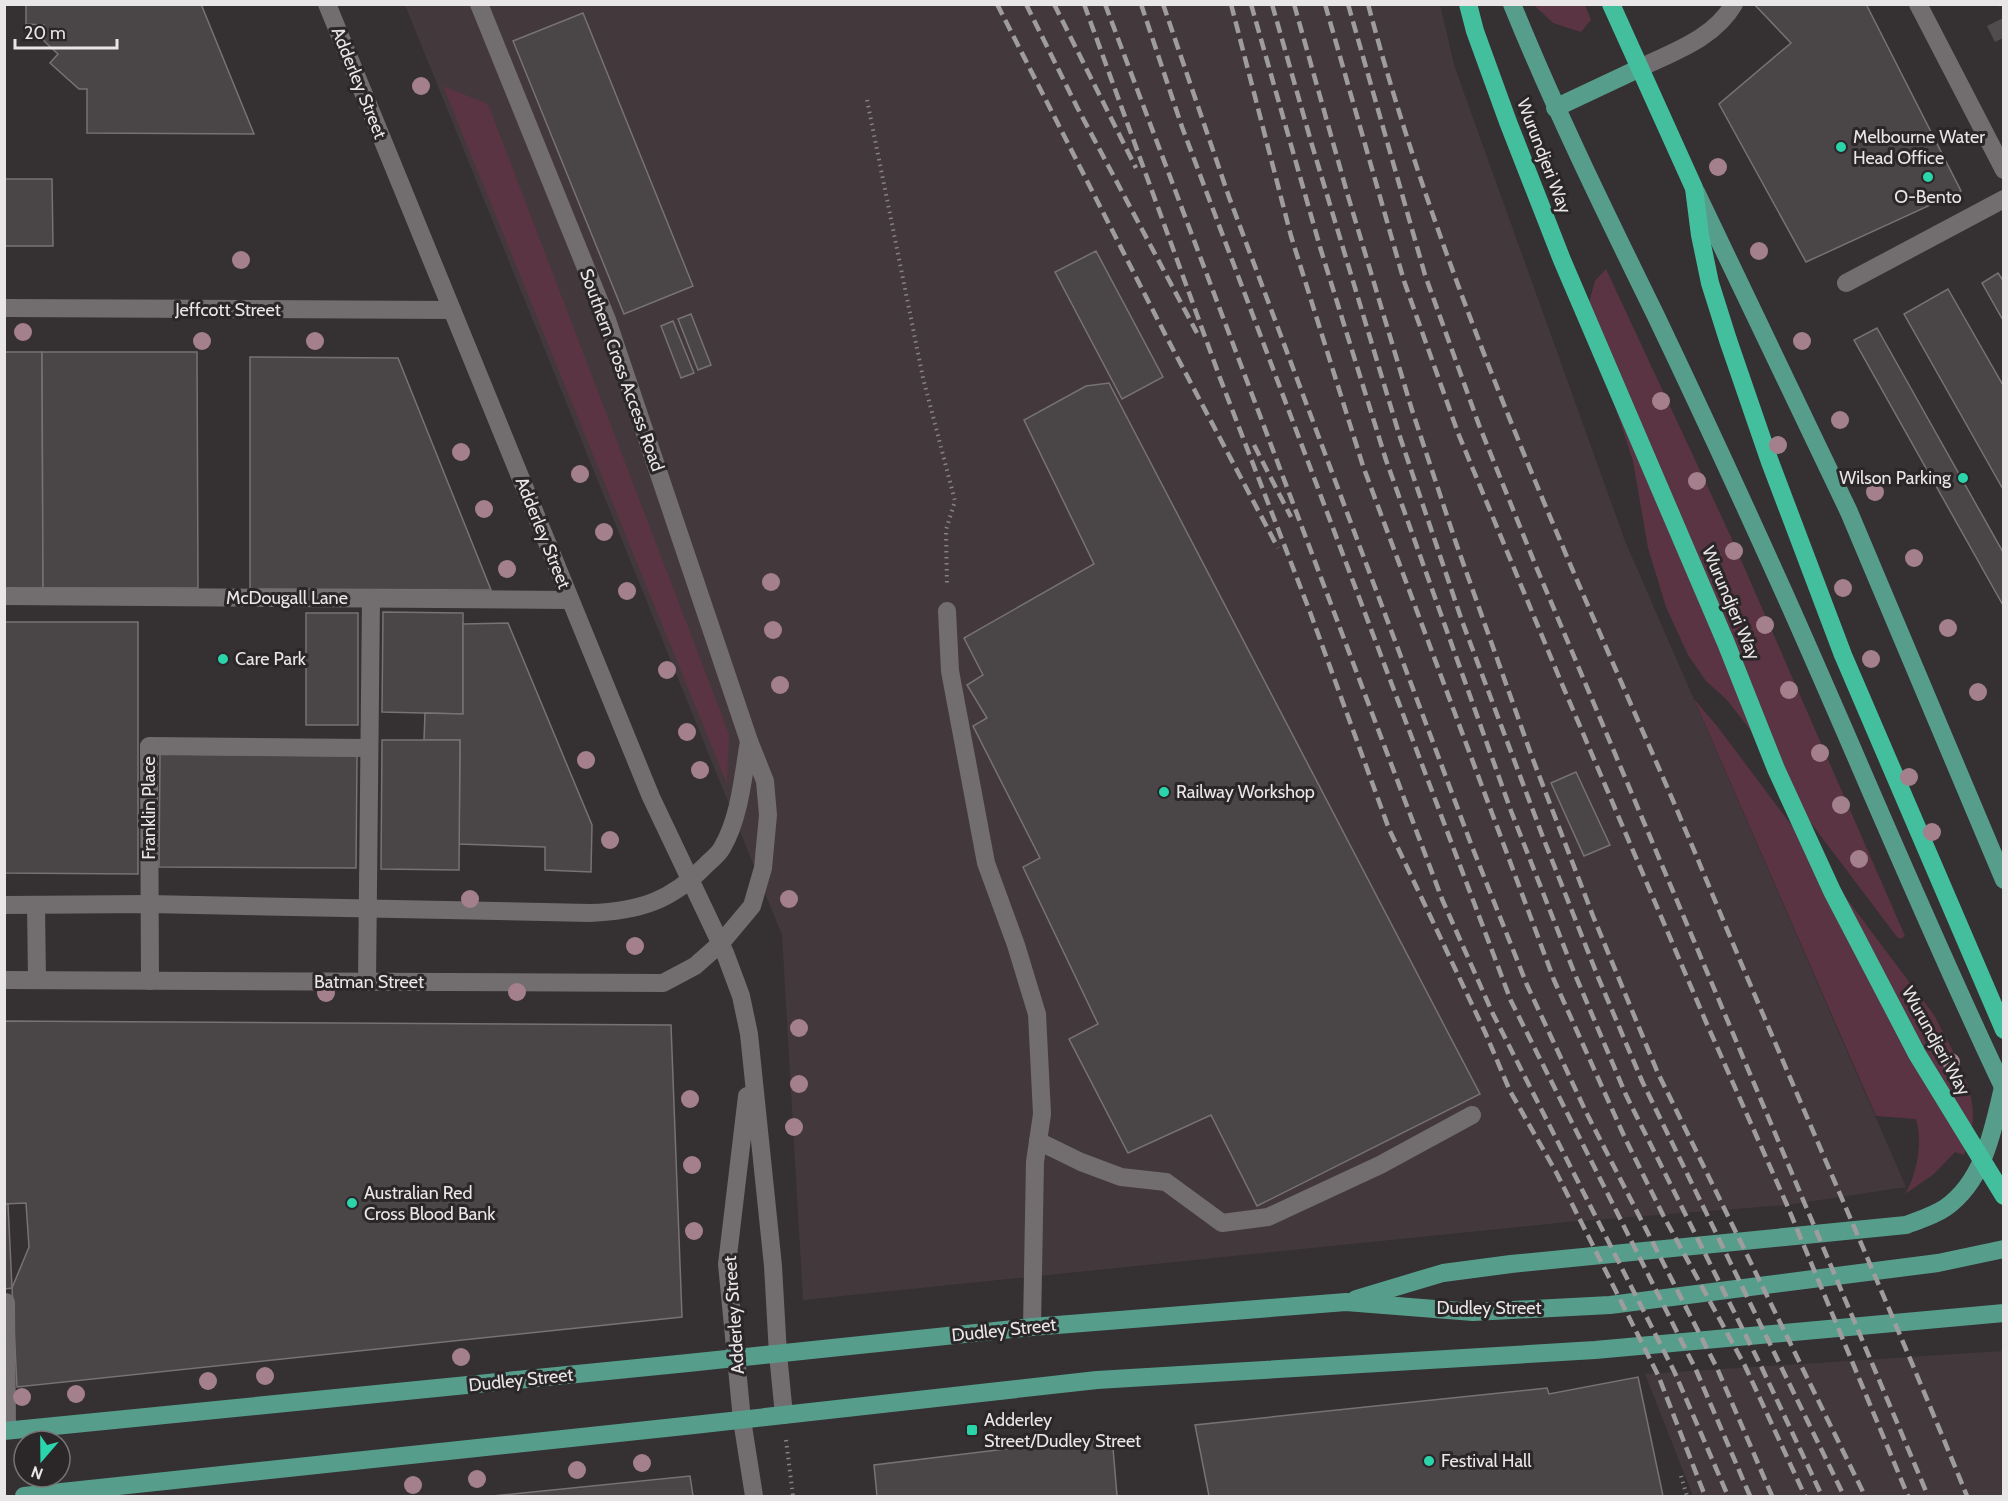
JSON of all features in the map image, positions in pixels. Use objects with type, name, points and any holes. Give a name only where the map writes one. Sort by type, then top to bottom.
[{"type":"highway","name":"Wurundjeri Way","points":[[1468,4],[1475,31],[1508,122],[1562,260],[1726,643],[1776,769],[1832,891],[1917,1054],[2004,1196]]},
{"type":"highway","points":[[1611,4],[1694,188],[1700,235],[1710,283],[1728,340],[1770,462],[1843,655],[2004,1030]]},
{"type":"main road","name":"Wurundjeri Way","points":[[1512,4],[1555,108],[1656,316],[1781,586],[1945,962],[2003,1088]]},
{"type":"main road","points":[[1555,108],[1640,68]]},
{"type":"main road","points":[[1694,188],[1849,512],[2004,880]]},
{"type":"main road","points":[[1346,1302],[1443,1273],[1511,1264],[1906,1225],[1946,1207],[1966,1187],[1986,1152],[2003,1088]]},
{"type":"main road","name":"Dudley Street","points":[[6,1430],[1032,1327],[1346,1302],[1473,1312],[1610,1305],[1938,1263],[2004,1249]]},
{"type":"main road","points":[[24,1497],[1097,1380],[1595,1350],[2004,1313]]},
{"type":"street","name":"Adderley Street","points":[[327,4],[651,797],[721,943],[746,1014],[773,1266],[784,1415]]},
{"type":"street","name":"Southern Cross Access Road","points":[[479,4],[608,320],[748,741],[765,781],[768,815],[763,868],[752,906],[721,943]]},
{"type":"street","points":[[1640,68],[1687,47],[1719,24],[1734,4]]},
{"type":"street","points":[[1918,4],[2004,170]]},
{"type":"street","points":[[1846,283],[2004,199]]},
{"type":"street","name":"Jeffcott Street","points":[[4,308],[452,310]]},
{"type":"street","name":"McDougall Lane","points":[[4,596],[570,600]]},
{"type":"street","points":[[368,982],[371,598]]},
{"type":"street","points":[[947,611],[950,670],[986,863],[1016,945],[1037,1014],[1042,1114],[1035,1162],[1032,1327]]},
{"type":"street","name":"Southern Cross Access Road","points":[[691,881],[722,850],[740,796],[748,741]]},
{"type":"street","name":"Franklin Place","points":[[150,981],[149,746],[369,748]]},
{"type":"street","points":[[4,905],[149,903],[609,912],[631,909],[661,900],[691,881]]},
{"type":"street","points":[[36,905],[37,980]]},
{"type":"street","name":"Batman Street","points":[[4,980],[663,984],[695,966],[721,943]]},
{"type":"street","name":"Adderley Street","points":[[750,1063],[727,1264],[742,1420],[754,1497]]},
{"type":"street","points":[[1038,1141],[1081,1162],[1122,1177],[1166,1182],[1222,1223],[1268,1217],[1380,1165],[1472,1115]]},
{"type":"street","points":[[6,1302],[6,1430]]},
{"type":"path","points":[[2000,4],[2004,7]]},
{"type":"path","points":[[867,100],[923,378],[955,501],[946,530],[947,611]]},
{"type":"path","points":[[784,1415],[793,1497]]},
{"type":"path","points":[[1681,1476],[1687,1497]]},
{"type":"shaded area","points":[[405,5],[1440,5],[1455,68],[1625,541],[1906,1187],[1787,1205],[1567,1222],[803,1300],[782,935]]},
{"type":"shaded area","points":[[1534,5],[1585,5],[1591,20],[1581,32],[1553,23]]},
{"type":"shaded area","points":[[443,86],[488,104],[729,734],[727,784]]},
{"type":"shaded area","points":[[1606,269],[1731,537],[1905,936],[1901,939],[1897,937],[1777,778],[1748,727],[1727,700],[1706,681],[1688,655],[1666,607],[1648,548],[1633,461],[1603,370],[1588,306],[1595,281]]},
{"type":"shaded area","points":[[1694,699],[1717,726],[1934,1015],[1964,1076],[1969,1089],[1973,1114],[1964,1155],[1955,1152],[1934,1174],[1905,1194],[1918,1158],[1919,1138],[1916,1119],[1876,1116]]},
{"type":"shaded area","points":[[2003,1351],[2003,1496],[1693,1496],[1645,1374]]},
{"type":"building","points":[[26,4],[201,4],[254,134],[87,133],[87,89],[79,89],[50,63],[58,54],[44,41],[44,25],[26,24]]},
{"type":"building","name":"Melbourne Water Head Office","points":[[1754,4],[1866,4],[1961,191],[1806,262],[1719,104],[1791,43]]},
{"type":"building","points":[[583,13],[693,286],[624,314],[513,41]]},
{"type":"building","points":[[4,179],[52,179],[53,246],[4,246]]},
{"type":"building","points":[[1096,251],[1163,377],[1122,399],[1055,272]]},
{"type":"building","points":[[1998,273],[2004,282],[2004,322],[1982,283]]},
{"type":"building","points":[[1948,289],[2004,387],[2004,491],[1904,314]]},
{"type":"building","points":[[691,314],[711,365],[698,370],[678,319]]},
{"type":"building","points":[[673,321],[694,373],[681,378],[661,326]]},
{"type":"building","points":[[1877,328],[2004,554],[2004,607],[1854,340]]},
{"type":"building","points":[[4,352],[42,352],[43,588],[4,588]]},
{"type":"building","points":[[42,352],[197,352],[198,588],[43,588]]},
{"type":"building","points":[[250,357],[398,358],[491,590],[250,589]]},
{"type":"building","name":"Railway Workshop","points":[[1109,383],[1480,1094],[1257,1206],[1211,1115],[1128,1153],[1069,1039],[1098,1024],[1023,867],[1040,858],[973,726],[987,718],[967,685],[983,675],[964,638],[1094,564],[1024,420],[1086,386]]},
{"type":"building","points":[[383,612],[463,613],[463,714],[382,712]]},
{"type":"building","points":[[306,613],[358,613],[358,725],[306,725]]},
{"type":"building","points":[[4,622],[138,622],[138,874],[4,873]]},
{"type":"building","points":[[508,623],[592,825],[591,872],[545,870],[545,847],[459,844],[460,740],[424,740],[425,713],[463,714],[463,624]]},
{"type":"building","points":[[382,740],[460,740],[459,870],[381,869]]},
{"type":"building","points":[[160,754],[357,756],[356,868],[159,867]]},
{"type":"building","points":[[1576,772],[1610,845],[1584,856],[1551,783]]},
{"type":"building","name":"Australian Red Cross Blood Bank","points":[[4,1021],[671,1025],[682,1317],[17,1387],[12,1288],[29,1247],[26,1203],[4,1204]]},
{"type":"building","points":[[4,1204],[8,1204],[12,1288],[4,1289]]},
{"type":"building","name":"Festival Hall","points":[[1638,1377],[1663,1496],[1209,1496],[1195,1425],[1547,1388],[1549,1394]]},
{"type":"building","points":[[1112,1436],[1117,1496],[877,1496],[874,1465]]},
{"type":"building","points":[[690,1476],[693,1496],[492,1496]]},
{"type":"tunnel","points":[[1995,22],[2004,40]]},
{"type":"railway","points":[[997,4],[1166,336],[1278,548]]},
{"type":"railway","points":[[1026,4],[1077,107],[1197,333]]},
{"type":"railway","points":[[1054,4],[1136,168]]},
{"type":"railway","points":[[1084,4],[1220,378],[1310,612],[1389,829],[1485,1032],[1510,1091],[1556,1172],[1658,1375],[1705,1496]]},
{"type":"railway","points":[[1105,4],[1442,899],[1493,1014],[1674,1371],[1728,1496]]},
{"type":"railway","points":[[1141,4],[1182,127],[1511,1001],[1696,1370],[1750,1496]]},
{"type":"railway","points":[[1163,4],[1229,197],[1471,844],[1527,985],[1586,1112],[1717,1368],[1772,1496]]},
{"type":"railway","points":[[1231,4],[1291,236],[1363,466],[1554,980],[1625,1138],[1663,1215],[1745,1366],[1805,1496]]},
{"type":"railway","points":[[1251,4],[1320,247],[1386,460],[1511,811],[1574,972],[1626,1095],[1761,1366],[1822,1496]]},
{"type":"railway","points":[[1272,4],[1399,434],[1462,621],[1544,840],[1642,1081],[1844,1496]]},
{"type":"railway","points":[[1294,4],[1412,410],[1456,543],[1532,757],[1593,916],[1657,1071],[1865,1496]]},
{"type":"railway","points":[[1325,4],[1404,281],[1458,433],[1559,677],[1706,1022],[1787,1205],[1908,1496]]},
{"type":"railway","points":[[1348,4],[1425,275],[1479,425],[1535,564],[1928,1496]]},
{"type":"railway","points":[[1368,4],[1397,105],[1430,205],[1503,402],[1967,1496]]},
{"type":"railway","points":[[1254,445],[1291,517]]},
{"type":"place","name":"Melbourne Water Head Office","points":[[1841,147]]},
{"type":"place","name":"O-Bento","points":[[1928,177]]},
{"type":"place","name":"Wilson Parking","points":[[1963,478]]},
{"type":"place","name":"Care Park","points":[[223,659]]},
{"type":"place","name":"Railway Workshop","points":[[1164,792]]},
{"type":"place","name":"Australian Red Cross Blood Bank","points":[[352,1203]]},
{"type":"place","name":"Adderley Street/Dudley Street","points":[[972,1430]]},
{"type":"place","name":"Festival Hall","points":[[1429,1461]]}]
